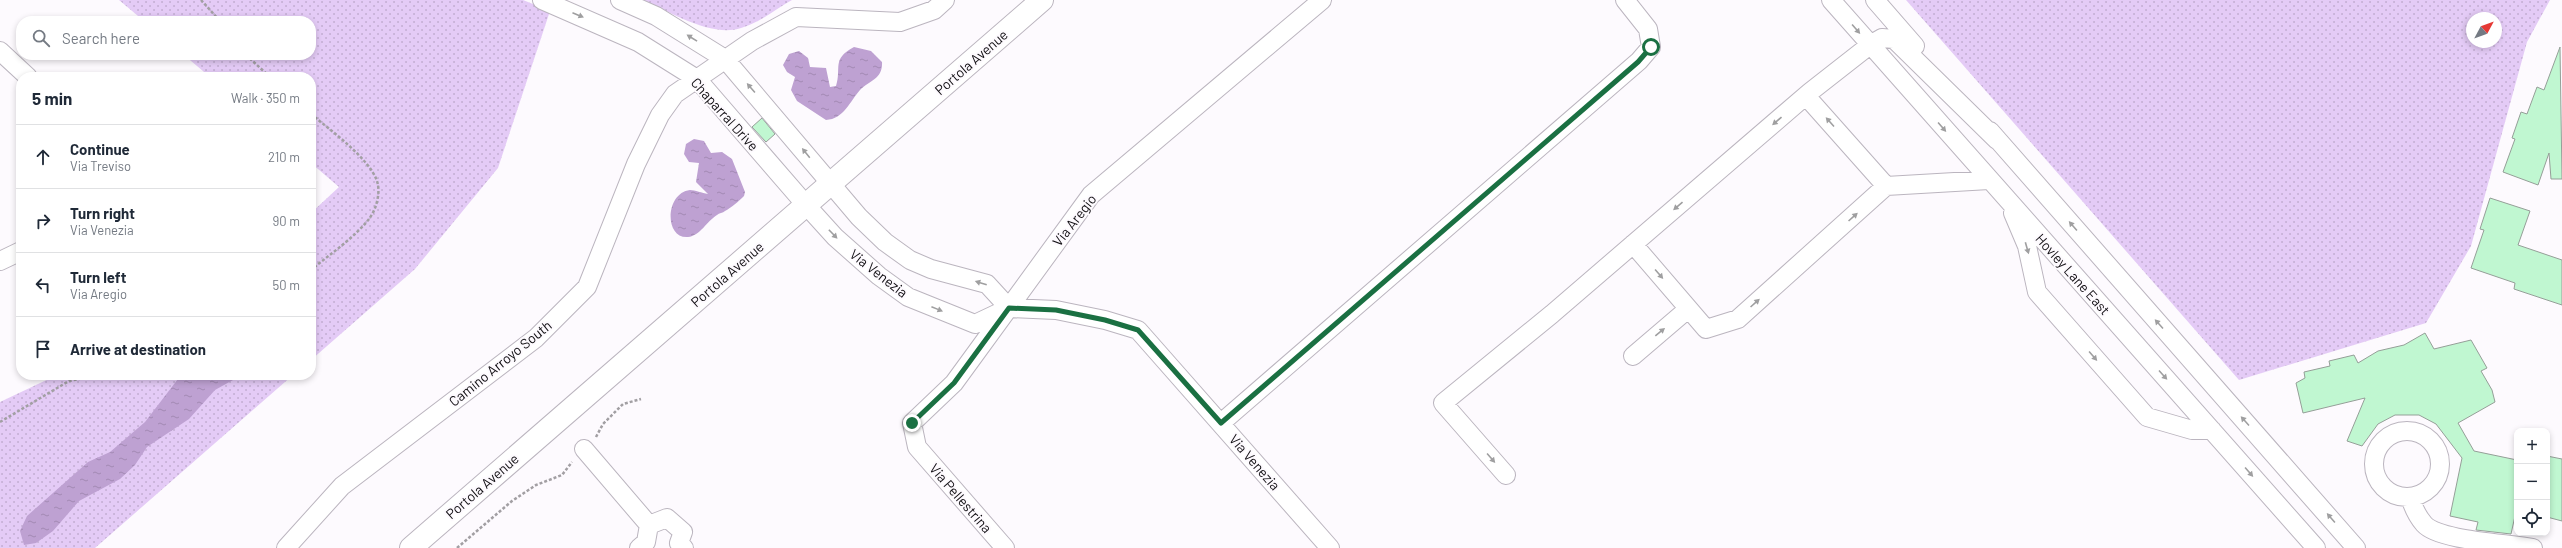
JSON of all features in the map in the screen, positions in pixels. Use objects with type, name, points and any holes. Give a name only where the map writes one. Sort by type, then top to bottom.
[{"type":"main road","name":"Portola Avenue","points":[[411,548],[1042,0]]},
{"type":"street","name":"Chaparral Drive","points":[[542,0],[638,42],[697,79],[806,205]]},
{"type":"street","points":[[620,0],[656,16],[725,59],[831,183]]},
{"type":"street","name":"Camino Arroyo South","points":[[286,548],[342,486],[536,338],[587,288],[636,164],[660,115],[675,94],[752,40],[796,17],[900,22],[934,10],[945,0]]},
{"type":"street","name":"Via Aregio","points":[[917,447],[912,423],[954,383],[1091,195],[1322,0]]},
{"type":"street","points":[[1221,423],[1638,62],[1651,47],[1648,29],[1625,0]]},
{"type":"street","name":"Hovley Lane East","points":[[1830,0],[2316,548]]},
{"type":"street","points":[[1875,0],[2356,548]]},
{"type":"street","points":[[1506,475],[1444,403],[1806,96],[1870,45],[1882,38],[1894,39],[1997,140]]},
{"type":"street","points":[[0,51],[23,72]]},
{"type":"street","points":[[1806,96],[1886,186]]},
{"type":"street","points":[[1633,244],[1706,329],[1738,319],[1886,186],[1989,180]]},
{"type":"street","name":"Via Venezia","points":[[831,183],[864,222],[885,242],[910,260],[931,269],[987,284],[1009,308]]},
{"type":"street","points":[[2007,200],[2027,246],[2037,292],[2146,417],[2192,430],[2212,430]]},
{"type":"street","name":"Via Venezia","points":[[806,205],[835,237],[879,276],[908,297],[975,324],[1009,308],[1056,310],[1105,320],[1138,330],[1330,548]]},
{"type":"street","points":[[0,261],[16,253]]},
{"type":"street","points":[[1634,356],[1688,309]]},
{"type":"street","name":"Via Pellestrina","points":[[917,447],[1005,548]]},
{"type":"street","points":[[584,449],[650,525]]},
{"type":"street","points":[[2410,497],[2414,510],[2424,525],[2444,536],[2533,548]]},
{"type":"street","points":[[650,525],[667,518],[683,532],[679,543],[684,548]]},
{"type":"street","points":[[640,548],[646,542],[650,525]]},
{"type":"street","points":[[2433,530],[2440,548]]},
{"type":"path","points":[[201,0],[215,16]]},
{"type":"path","points":[[251,60],[265,72]]},
{"type":"path","points":[[316,118],[366,163],[377,182],[378,200],[369,219],[349,239],[316,266]]},
{"type":"path","points":[[0,422],[69,382],[78,380]]},
{"type":"path","points":[[457,548],[512,501],[536,485],[562,475],[598,434],[606,420],[623,404],[641,399]]},
{"type":"shaded area","points":[[119,0],[523,0],[550,11],[498,168],[415,269],[316,356],[316,208],[339,187],[316,167],[316,72],[204,72],[190,60],[316,60],[316,16],[138,16]]},
{"type":"shaded area","points":[[643,0],[792,0],[748,26],[730,30],[717,30],[704,27],[678,17]]},
{"type":"shaded area","points":[[1906,0],[2550,0],[2527,42],[2471,246],[2426,323],[2239,380]]},
{"type":"shaded area","points":[[46,380],[287,380],[95,548],[0,548],[0,402]]},
{"type":"water","points":[[854,47],[871,51],[882,62],[882,68],[878,76],[860,90],[842,113],[832,119],[826,120],[797,101],[791,90],[795,77],[787,72],[783,65],[789,54],[799,51],[808,58],[810,67],[826,68],[830,87],[836,86],[839,64],[842,56]]},
{"type":"water","points":[[694,139],[704,141],[711,153],[722,152],[732,159],[745,192],[744,196],[735,204],[718,214],[696,234],[688,237],[680,236],[675,231],[671,224],[671,215],[672,207],[676,199],[682,193],[694,190],[708,194],[696,182],[699,163],[689,162],[684,154],[686,144]]},
{"type":"water","points":[[177,380],[233,380],[215,390],[189,419],[147,447],[135,465],[120,479],[79,501],[53,531],[36,543],[24,545],[20,531],[27,516],[88,462],[110,452],[145,422]]},
{"type":"building","points":[[2560,47],[2562,179],[2551,179],[2549,153],[2538,185],[2503,172],[2515,139],[2512,138],[2521,112],[2527,114],[2537,87],[2544,90]]},
{"type":"building","points":[[762,118],[775,134],[766,142],[752,127]]},
{"type":"building","points":[[2490,198],[2530,211],[2518,245],[2562,260],[2562,305],[2514,289],[2515,283],[2471,268],[2484,230],[2480,229]]},
{"type":"building","points":[[2425,333],[2434,349],[2471,340],[2487,368],[2481,371],[2492,390],[2495,402],[2458,423],[2474,451],[2514,459],[2514,520],[2511,534],[2476,530],[2478,522],[2450,516],[2462,458],[2436,424],[2419,415],[2395,415],[2378,424],[2362,446],[2347,441],[2365,398],[2303,413],[2296,383],[2305,378],[2304,372],[2330,366],[2329,361],[2354,355],[2358,363],[2378,351],[2404,345]]},
{"type":"building","points":[[2550,457],[2562,459],[2562,521],[2550,518]]},
{"type":"route","points":[[912,423],[954,383],[1009,308],[1056,310],[1105,320],[1138,330],[1221,423],[1638,62],[1651,47]]}]
